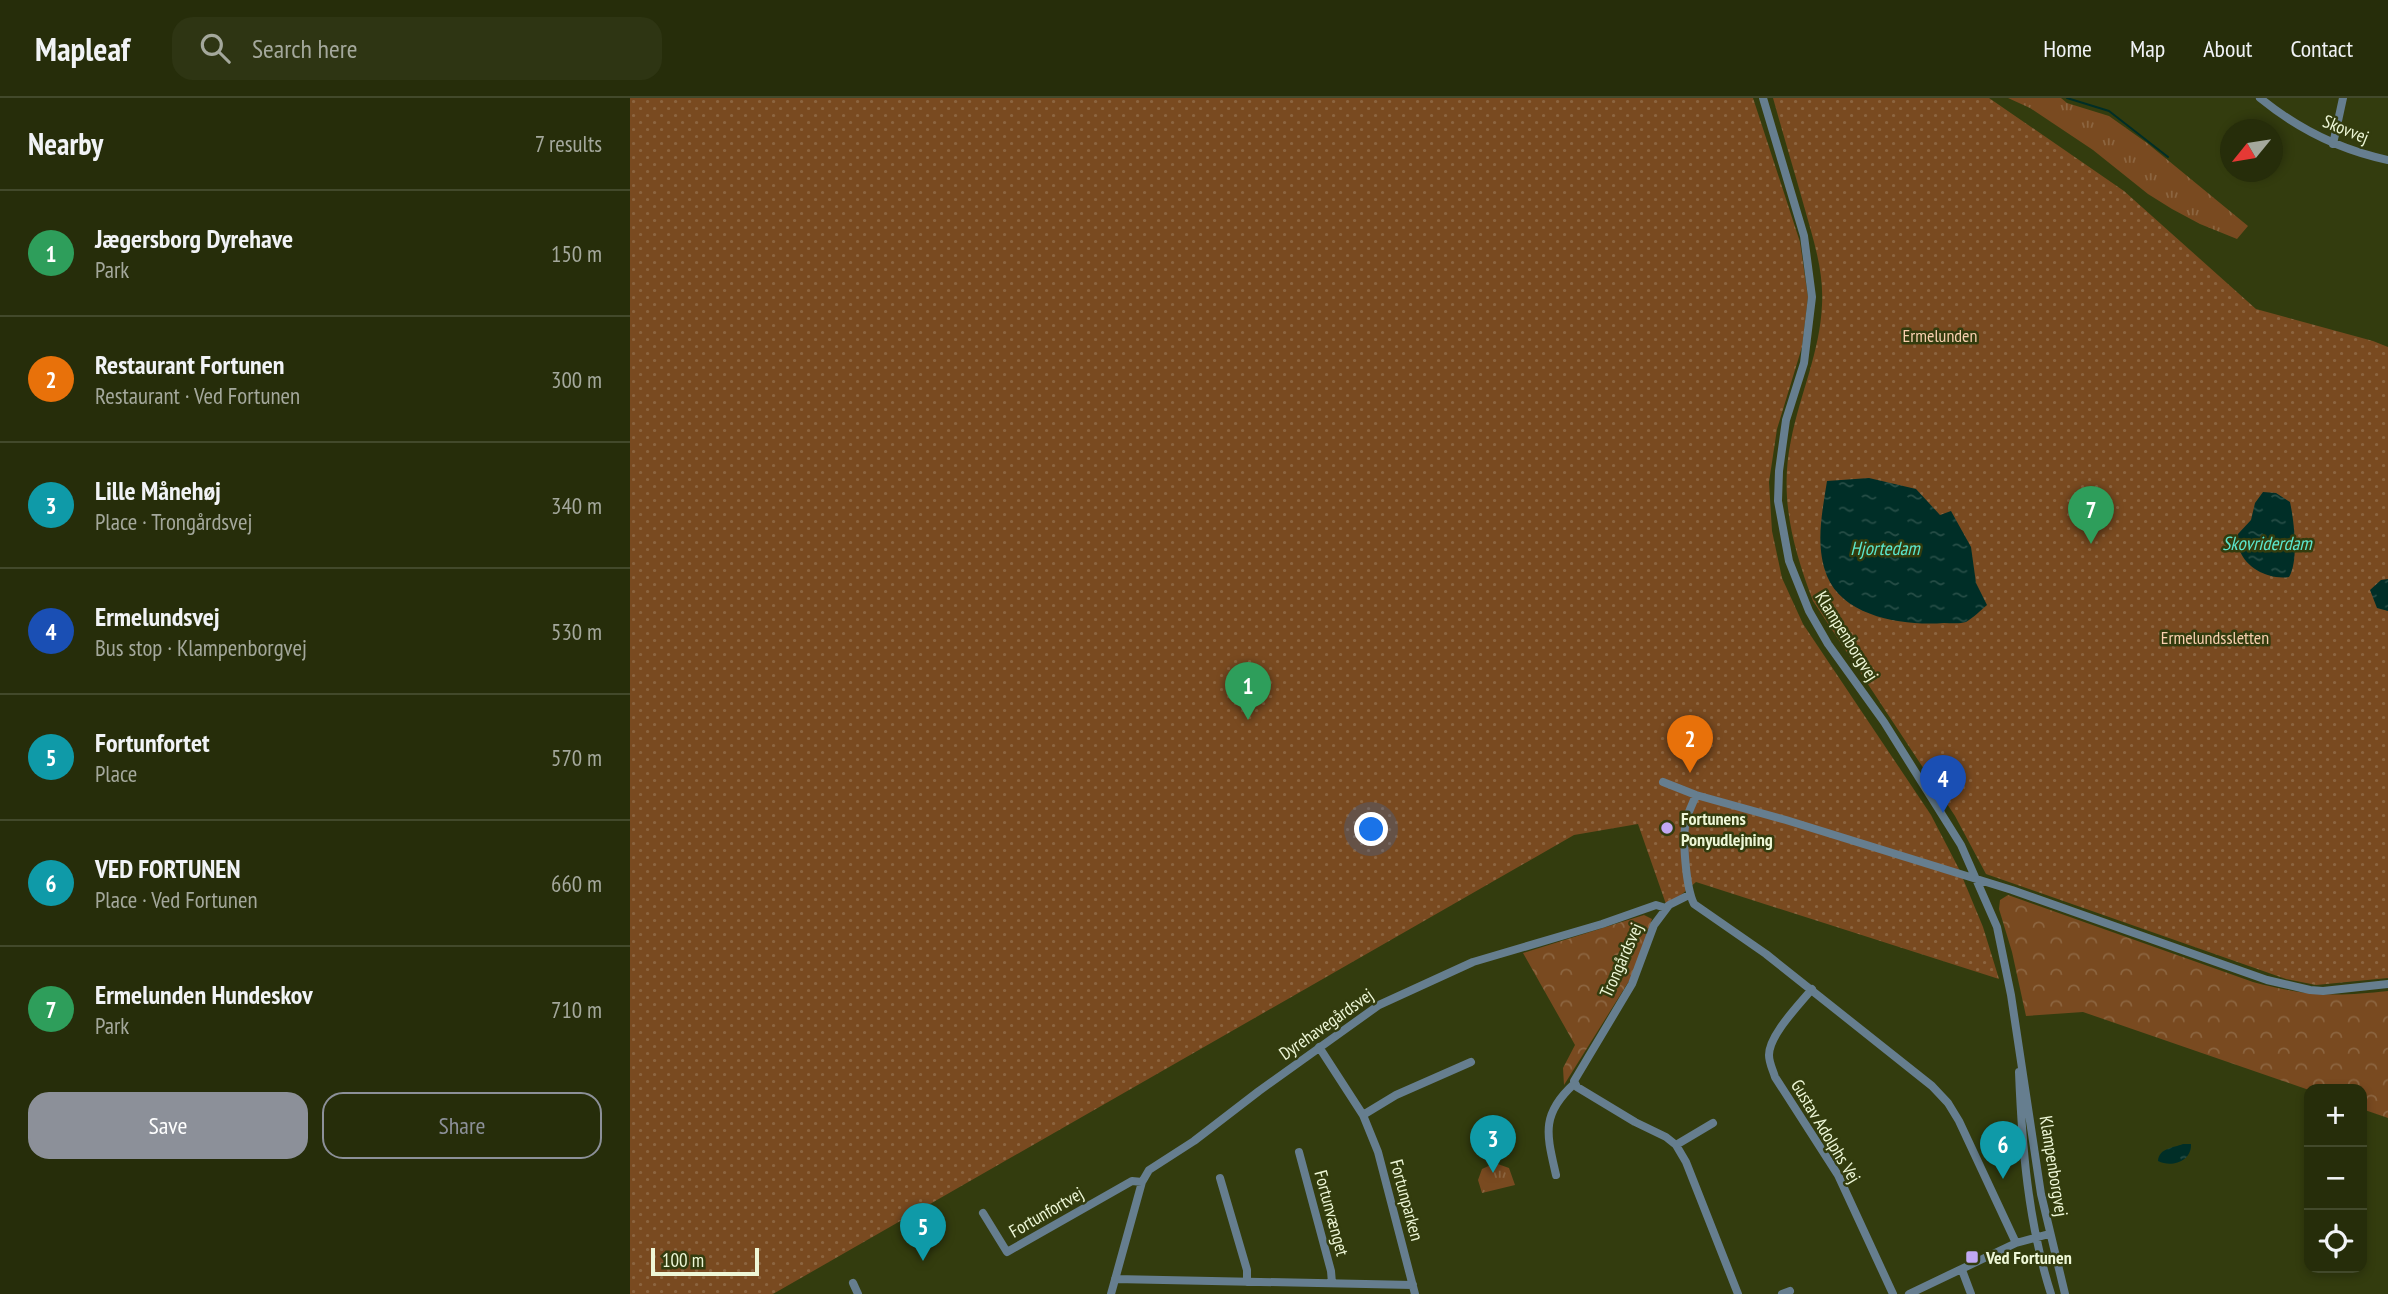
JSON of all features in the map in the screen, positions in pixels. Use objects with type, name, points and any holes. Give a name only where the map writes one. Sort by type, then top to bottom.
[{"type":"street","name":"Klampenborgvej","points":[[1763,98],[1804,236],[1812,297],[1804,363],[1786,421],[1779,471],[1778,501],[1789,561],[1809,611],[1828,643],[1937,802],[1979,881],[1997,927],[2009,983],[2049,1234],[2065,1294]]},
{"type":"street","name":"Skovvej","points":[[2260,98],[2289,119],[2333,144],[2388,160]]},
{"type":"street","points":[[2333,144],[2343,98]]},
{"type":"street","points":[[1663,782],[1696,795],[2012,890],[2267,981],[2323,991],[2388,985]]},
{"type":"street","points":[[1696,795],[1685,833],[1689,895],[1700,910],[1766,954],[1932,1086],[1959,1121],[2017,1243]]},
{"type":"street","points":[[1666,908],[1689,895]]},
{"type":"street","name":"Dyrehavegårdsvej","points":[[1142,1182],[1149,1170],[1194,1141],[1379,1005],[1473,962],[1656,905],[1666,908]]},
{"type":"street","name":"Trongårdsvej","points":[[1556,1175],[1547,1135],[1548,1126],[1566,1092],[1574,1084],[1574,1078],[1632,985],[1654,925],[1666,908]]},
{"type":"street","name":"Gustav Adolphs Vej","points":[[1812,989],[1776,1034],[1770,1047],[1771,1065],[1775,1077],[1838,1175],[1893,1294]]},
{"type":"street","name":"Klampenborgvej","points":[[2018,1041],[2025,1160],[2035,1238],[2051,1294]]},
{"type":"street","name":"Fortunparken","points":[[1319,1047],[1363,1115],[1378,1152],[1414,1289]]},
{"type":"street","points":[[1363,1115],[1423,1082],[1471,1062]]},
{"type":"street","points":[[1574,1084],[1676,1145],[1686,1161],[1738,1294]]},
{"type":"street","points":[[1676,1145],[1713,1123]]},
{"type":"street","name":"Fortunvænget","points":[[1299,1152],[1332,1283]]},
{"type":"street","points":[[1220,1178],[1247,1270],[1247,1282]]},
{"type":"street","name":"Fortunfortvej","points":[[983,1213],[1007,1252],[1132,1181],[1142,1182]]},
{"type":"street","points":[[1111,1294],[1142,1182]]},
{"type":"street","points":[[1909,1294],[2017,1243],[2049,1234]]},
{"type":"street","points":[[1962,1270],[1971,1294]]},
{"type":"street","name":"Fortunvænget","points":[[1115,1279],[1332,1283],[1414,1289]]},
{"type":"street","points":[[853,1283],[858,1294]]},
{"type":"green space","points":[[630,98],[1753,98],[1800,242],[1808,297],[1802,347],[1777,429],[1769,482],[1772,531],[1782,578],[1803,624],[1931,815],[1959,869],[1983,927],[1999,979],[1696,882],[1667,907],[1638,824],[1574,835],[773,1294],[630,1294]]},
{"type":"green space","name":"Ermelunden","points":[[1773,98],[1989,98],[2124,191],[2256,309],[2388,347],[2388,978],[2316,985],[2286,979],[1986,874],[1955,816],[1813,601],[1799,562],[1787,502],[1788,461],[1795,423],[1818,339],[1822,292],[1814,243]]},
{"type":"green space","points":[[2008,98],[2061,98],[2067,103],[2109,116],[2147,143],[2248,226],[2237,239],[2200,224],[2148,194],[2093,150],[2030,108]]},
{"type":"green space","points":[[2008,895],[2253,982],[2320,994],[2388,991],[2388,1118],[2367,1111],[2367,1084],[2304,1084],[2304,1088],[2083,1012],[2026,1016],[1999,909],[2000,900]]},
{"type":"green space","points":[[1644,915],[1652,919],[1634,973],[1564,1085],[1563,1068],[1575,1045],[1523,953]]},
{"type":"green space","points":[[1495,1163],[1509,1168],[1515,1185],[1482,1193],[1478,1180],[1482,1169]]},
{"type":"water","name":"Hjortedam","points":[[1869,478],[1916,489],[1940,515],[1951,511],[1971,547],[1976,583],[1987,605],[1969,620],[1961,623],[1929,624],[1895,621],[1861,610],[1835,590],[1827,576],[1821,553],[1827,481]]},
{"type":"water","name":"Skovriderdam","points":[[2263,492],[2276,493],[2290,502],[2295,551],[2289,577],[2274,577],[2260,572],[2248,563],[2239,549],[2238,534],[2251,520],[2255,503]]},
{"type":"water","points":[[2388,579],[2388,611],[2377,608],[2370,590],[2381,580]]},
{"type":"water","points":[[2183,1144],[2191,1144],[2185,1159],[2169,1164],[2158,1161],[2161,1153]]},
{"type":"waterway","points":[[2067,98],[2109,111],[2168,157]]},
{"type":"place","name":"Ermelunden Hundeskov","points":[[2091,544]]},
{"type":"place","name":"Jægersborg Dyrehave","points":[[1248,720]]},
{"type":"place","name":"Restaurant Fortunen","points":[[1690,773]]},
{"type":"place","name":"Ermelundsvej","points":[[1943,813]]},
{"type":"place","name":"Fortunens Ponyudlejning","points":[[1667,828]]},
{"type":"place","name":"Lille Månehøj","points":[[1493,1173]]},
{"type":"place","name":"VED FORTUNEN","points":[[2003,1179]]},
{"type":"place","name":"Ved Fortunen","points":[[1972,1257]]},
{"type":"place","name":"Fortunfortet","points":[[923,1261]]},
{"type":"park label","name":"Ermelundssletten","points":[[2215,637]]}]
